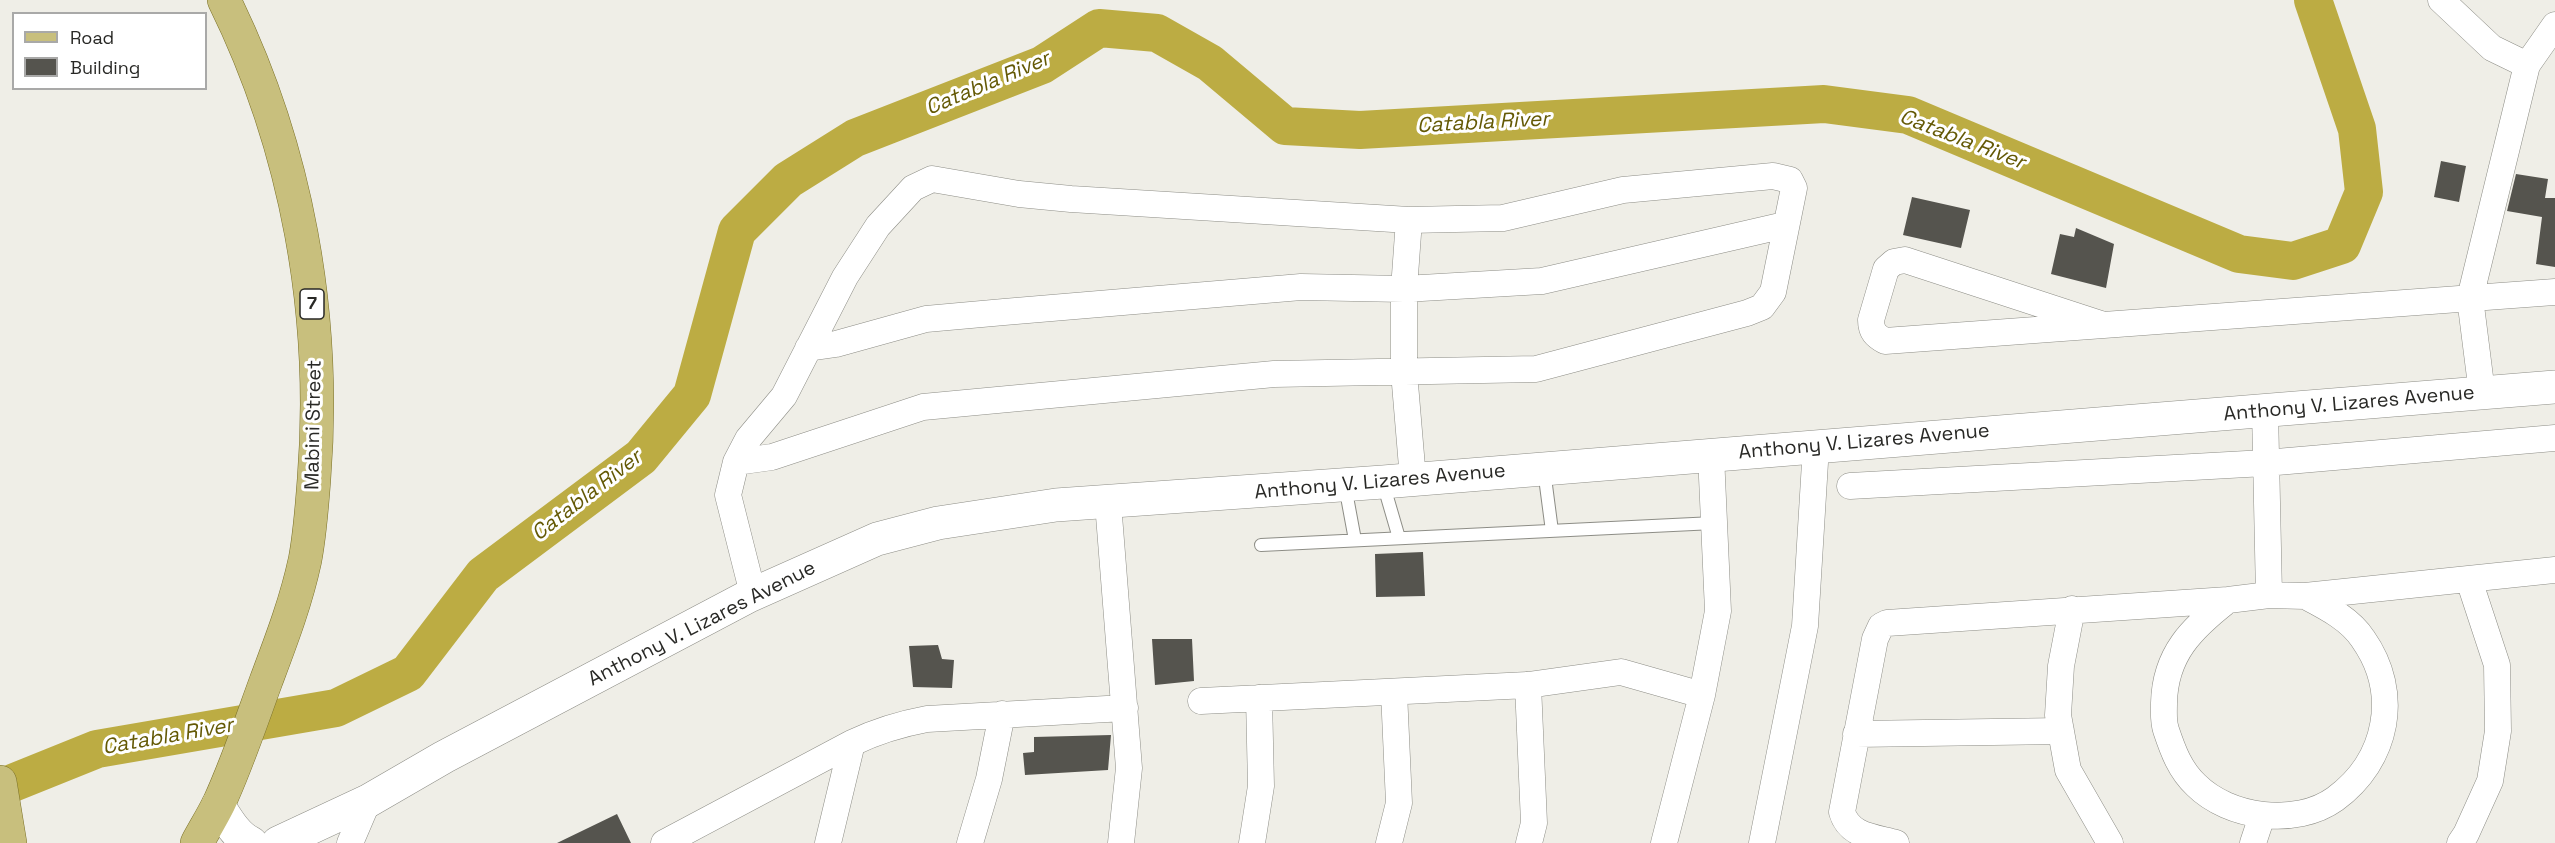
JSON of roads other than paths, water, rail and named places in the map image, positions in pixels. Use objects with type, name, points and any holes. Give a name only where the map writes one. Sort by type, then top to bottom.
[{"type":"main road","name":"Mabini Street","points":[[197,843],[218,805],[234,768],[289,620],[306,557],[316,453],[315,325],[308,265],[294,198],[272,117],[255,67],[224,0]]},
{"type":"main road","name":"Anthony V. Lizares Avenue","points":[[278,843],[368,801],[444,757],[753,594],[877,539],[938,523],[1056,506],[1398,481],[2555,387]]},
{"type":"main road","points":[[0,782],[9,834]]},
{"type":"main road","points":[[218,805],[231,826],[244,840],[251,843]]},
{"type":"street","points":[[2441,0],[2492,48],[2527,65]]},
{"type":"street","points":[[2482,393],[2470,298],[2527,65],[2555,25]]},
{"type":"street","points":[[736,462],[772,457],[923,407],[1275,374],[1536,369],[1747,313],[1762,306],[1773,292],[1794,188],[1790,180],[1773,176],[1623,190],[1503,218],[1408,220],[1071,199],[1020,194],[932,179],[913,188],[878,226],[845,277],[784,396],[748,439],[736,462],[728,495],[753,594]]},
{"type":"street","points":[[1398,481],[1404,372],[1404,289],[1408,220]]},
{"type":"street","points":[[808,348],[836,344],[926,319],[1301,287],[1404,289],[1542,281],[1785,225]]},
{"type":"street","points":[[2104,325],[1905,260],[1894,262],[1886,269],[1871,320],[1871,327],[1876,335],[1885,341],[2104,325],[2470,298],[2555,292]]},
{"type":"street","points":[[2265,410],[2269,595]]},
{"type":"street","points":[[1850,486],[2265,463],[2555,438]]},
{"type":"street","points":[[1762,843],[1805,626],[1816,446]]},
{"type":"street","points":[[1664,843],[1702,695],[1718,611],[1711,455]]},
{"type":"street","points":[[1108,503],[1129,768],[1121,843]]},
{"type":"street","points":[[1896,843],[1854,832],[1845,823],[1842,812],[1875,639],[1881,626],[1887,623],[2228,600],[2269,595],[2305,596],[2555,570]]},
{"type":"street","points":[[2460,843],[2490,781],[2498,731],[2497,665],[2469,580]]},
{"type":"street","points":[[2228,600],[2199,623],[2176,651],[2164,686],[2163,722],[2175,756],[2197,786],[2227,806],[2262,816],[2299,814],[2334,800],[2362,775],[2380,743],[2386,706],[2380,670],[2363,637],[2335,612],[2305,596]]},
{"type":"street","points":[[2072,609],[2061,666],[2058,715],[2068,770],[2110,843]]},
{"type":"street","points":[[1201,701],[1528,685],[1622,672],[1702,695]]},
{"type":"street","points":[[1528,685],[1534,823],[1529,843]]},
{"type":"street","points":[[1389,843],[1398,803],[1394,692]]},
{"type":"street","points":[[1252,843],[1261,786],[1259,698]]},
{"type":"street","points":[[664,843],[852,743],[898,724],[927,719],[1125,708]]},
{"type":"street","points":[[970,843],[989,779],[1002,714]]},
{"type":"street","points":[[1856,734],[2061,731]]},
{"type":"street","points":[[828,843],[852,743]]},
{"type":"street","points":[[350,843],[368,801]]},
{"type":"street","points":[[2253,843],[2262,816]]},
{"type":"lane","points":[[1544,469],[1552,531]]},
{"type":"lane","points":[[1398,481],[1399,538]]},
{"type":"lane","points":[[1345,485],[1355,540]]},
{"type":"lane","points":[[1261,544],[1714,523]]},
{"type":"waterway","name":"Catabla River","points":[[0,788],[97,749],[336,708],[408,673],[483,575],[641,457],[692,395],[737,231],[788,180],[855,138],[1042,65],[1099,28],[1157,33],[1210,63],[1285,126],[1360,130],[1824,104],[1908,115],[2239,254],[2293,261],[2342,245],[2364,192],[2357,129],[2313,0]]}]
